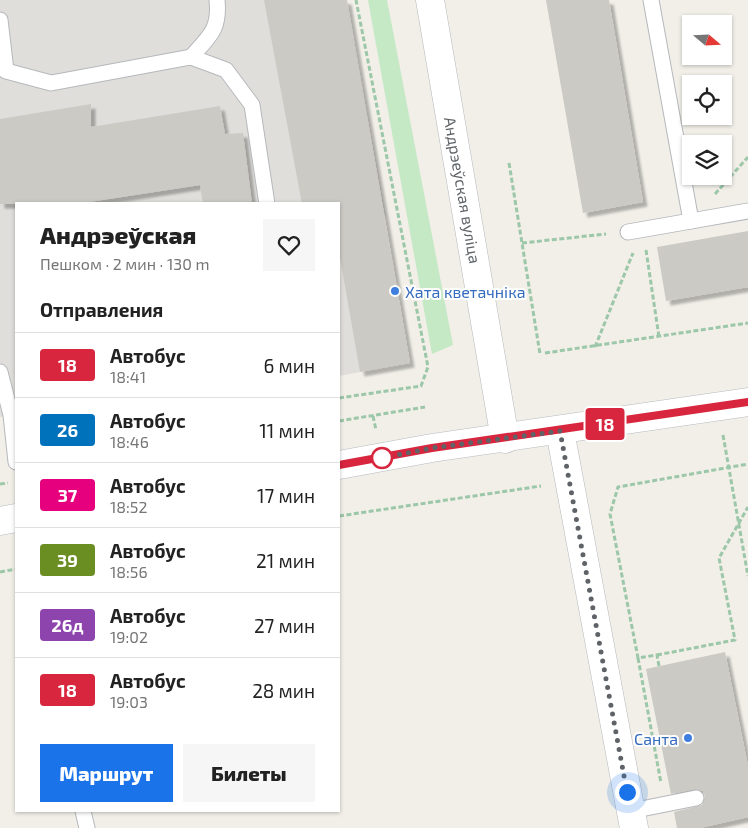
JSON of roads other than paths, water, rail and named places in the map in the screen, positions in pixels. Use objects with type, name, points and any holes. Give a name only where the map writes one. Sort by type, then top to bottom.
[{"type":"street","name":"Андрэеўская вуліца","points":[[430,0],[505,439]]},
{"type":"street","points":[[340,465],[748,402]]},
{"type":"street","points":[[560,431],[632,819]]},
{"type":"street","points":[[0,521],[15,518]]},
{"type":"lane","points":[[191,57],[207,39],[219,19],[217,0]]},
{"type":"lane","points":[[651,0],[691,221]]},
{"type":"lane","points":[[0,20],[3,73],[51,83],[191,57],[226,70],[252,105],[267,202]]},
{"type":"lane","points":[[636,231],[748,212]]},
{"type":"lane","points":[[0,372],[11,414],[15,452]]},
{"type":"lane","points":[[632,819],[665,804],[696,798]]},
{"type":"lane","points":[[83,812],[87,828]]},
{"type":"place","name":"Хата кветачніка","points":[[395,291]]},
{"type":"place","name":"Санта","points":[[688,738]]}]
